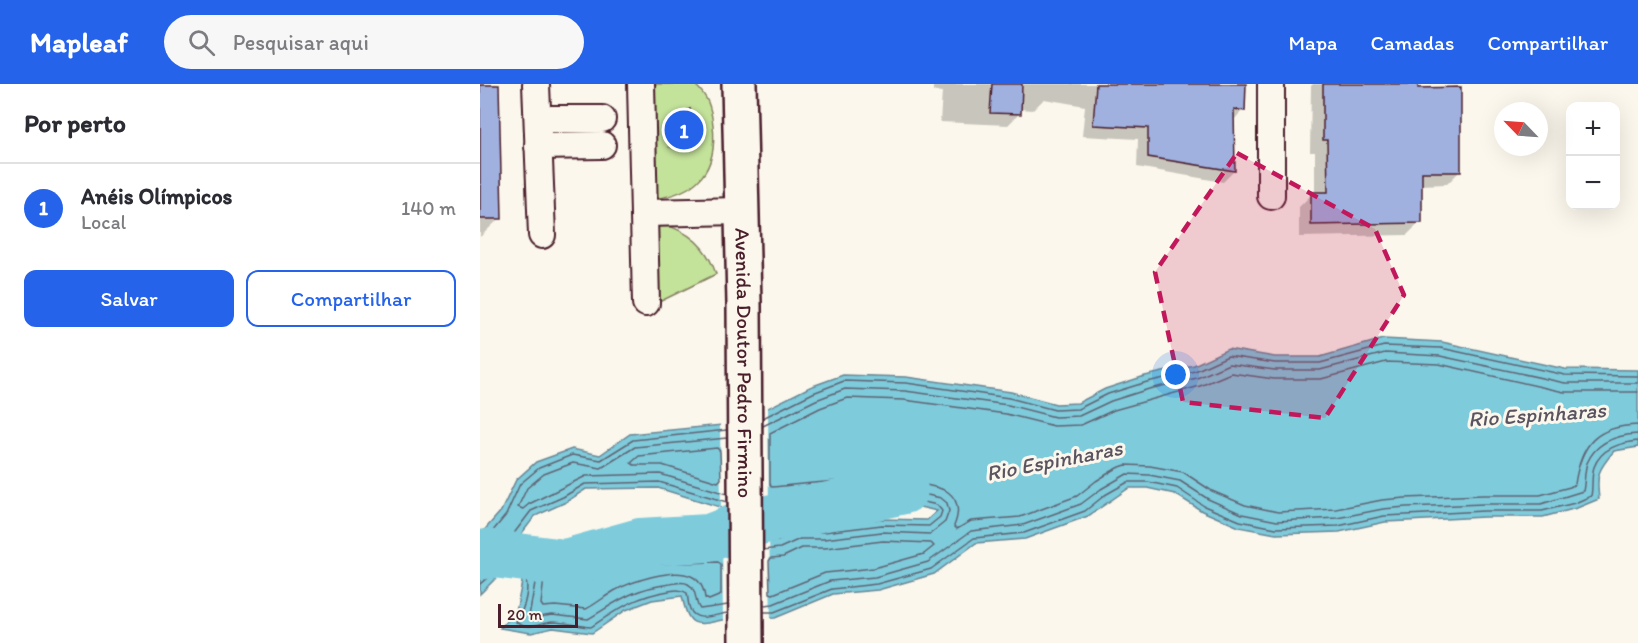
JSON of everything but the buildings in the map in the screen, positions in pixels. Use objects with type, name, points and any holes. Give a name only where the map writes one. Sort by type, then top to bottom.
[{"type":"main road","name":"Avenida Doutor Pedro Firmino","points":[[738,84],[743,281],[746,643]]},
{"type":"street","points":[[536,84],[542,235]]},
{"type":"street","points":[[640,84],[621,118],[622,145],[644,213],[646,303]]},
{"type":"street","points":[[1271,84],[1271,196]]},
{"type":"street","points":[[538,119],[621,118]]},
{"type":"street","points":[[538,146],[622,145]]},
{"type":"street","points":[[644,213],[741,211]]},
{"type":"highlighted area","points":[[1237,153],[1375,229],[1404,295],[1325,418],[1183,402],[1155,272]]},
{"type":"green space","points":[[649,84],[694,84],[703,93],[710,107],[714,141],[708,167],[692,186],[681,192],[651,199]]},
{"type":"green space","points":[[652,222],[684,232],[692,238],[700,245],[712,263],[716,274],[655,304]]},
{"type":"water","points":[[1383,339],[1442,342],[1565,369],[1638,370],[1638,447],[1614,451],[1604,463],[1598,478],[1599,499],[1577,508],[1543,517],[1484,517],[1385,522],[1339,532],[1276,534],[1239,527],[1202,511],[1175,494],[1147,488],[1129,488],[1088,516],[1025,539],[976,543],[934,574],[878,590],[833,594],[775,618],[747,619],[747,538],[776,535],[796,526],[824,526],[881,519],[927,520],[937,511],[898,502],[823,504],[747,513],[746,419],[810,387],[843,375],[906,377],[1011,392],[1056,404],[1078,403],[1105,389],[1145,376],[1194,365],[1228,349],[1275,357],[1320,357]]},
{"type":"water","points":[[722,425],[723,508],[658,488],[586,489],[566,502],[535,516],[519,537],[532,553],[562,554],[608,543],[727,539],[726,619],[695,623],[687,614],[682,596],[652,600],[626,610],[592,633],[553,628],[531,633],[500,628],[516,612],[522,582],[518,573],[497,577],[480,594],[480,535],[501,511],[516,480],[536,462],[572,449],[600,455],[630,434]]},
{"type":"pier","points":[[768,406],[769,513],[747,516],[721,510],[720,422],[741,419]]},
{"type":"pier","points":[[769,533],[771,621],[723,622],[722,536]]},
{"type":"waterway","name":"Rio Espinharas","points":[[480,556],[486,553],[565,563],[640,542],[709,538],[745,524],[904,490]]},
{"type":"place","name":"Anéis Olímpicos","points":[[684,130]]}]
